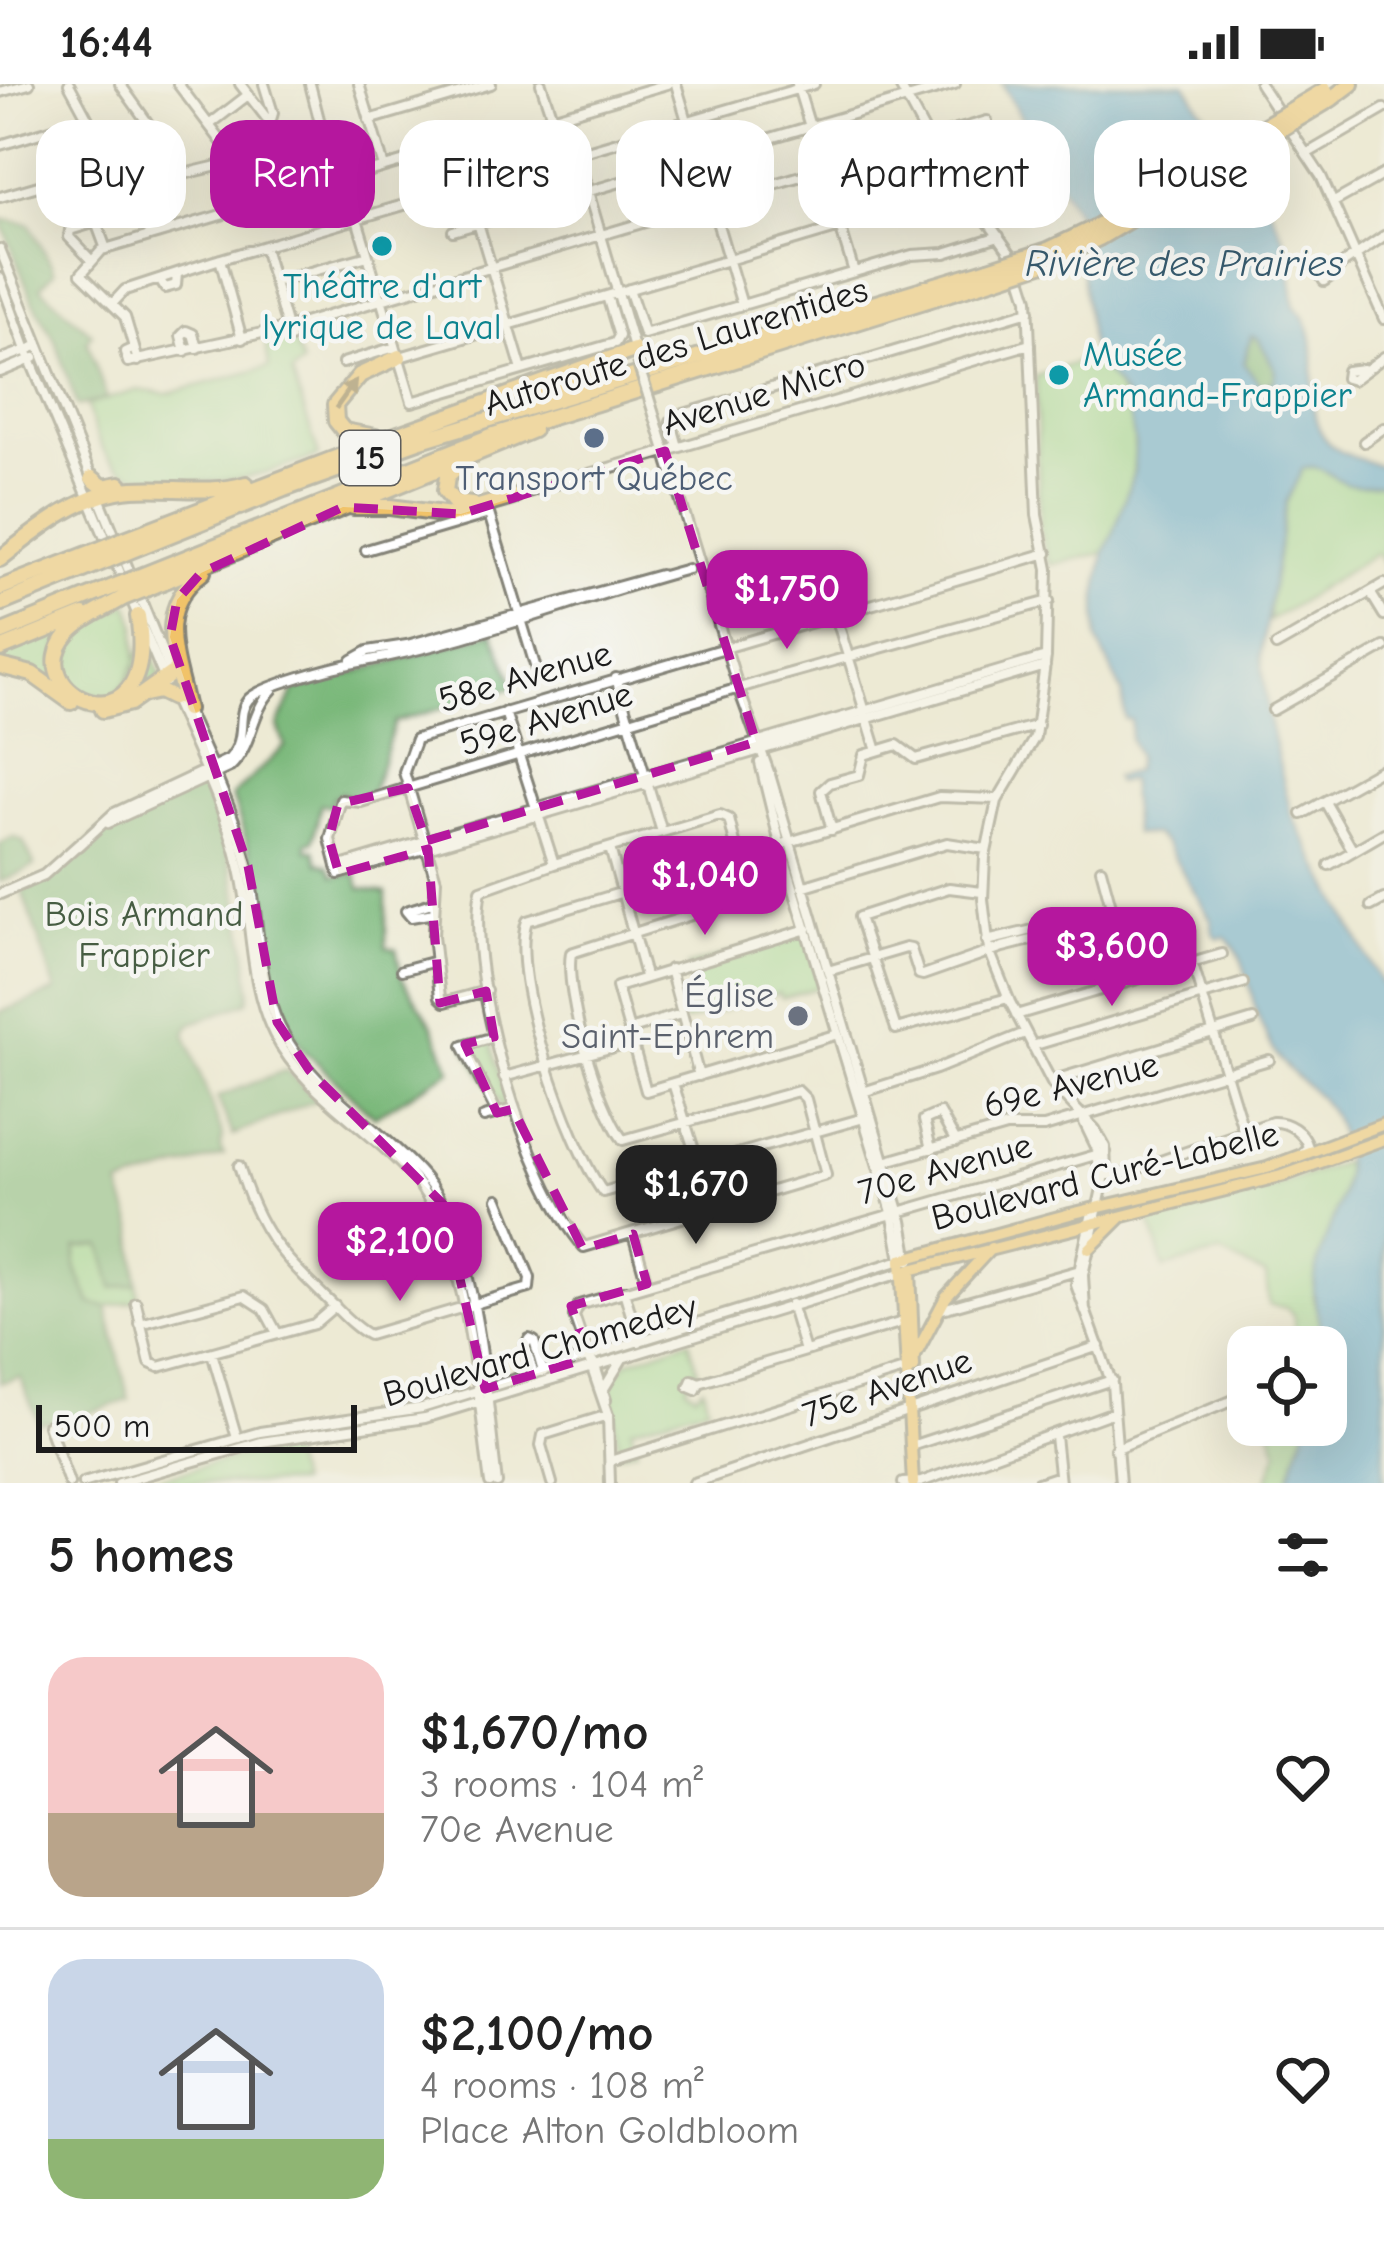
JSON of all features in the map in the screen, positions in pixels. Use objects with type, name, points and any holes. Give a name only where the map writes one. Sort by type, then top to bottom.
[{"type":"highway","name":"Autoroute des Laurentides","points":[[0,633],[120,592],[470,443],[642,392],[991,274],[1088,231],[1330,91],[1351,84]]},
{"type":"highway","name":"Autoroute des Laurentides","points":[[0,604],[116,553],[362,460],[618,378],[991,274]]},
{"type":"highway","points":[[0,588],[116,553],[303,469],[630,350]]},
{"type":"highway","points":[[393,436],[350,434],[337,423],[334,409],[340,395],[360,375],[397,352]]},
{"type":"highway","points":[[494,400],[575,381],[618,378]]},
{"type":"highway","points":[[140,583],[236,552],[499,444],[642,392]]},
{"type":"highway","points":[[499,444],[453,469],[445,491],[464,506],[513,497]]},
{"type":"highway","points":[[0,559],[48,521],[126,489],[225,489],[303,469]]},
{"type":"highway","points":[[92,478],[103,487],[140,481],[178,489]]},
{"type":"highway","points":[[344,508],[390,507],[447,515],[513,497]]},
{"type":"highway","points":[[187,709],[171,642],[173,609],[193,580],[236,552]]},
{"type":"highway","points":[[120,592],[63,641],[58,668],[80,699],[99,703],[117,698],[130,687],[142,660],[138,616]]},
{"type":"highway","points":[[0,649],[120,592]]},
{"type":"highway","points":[[0,665],[32,674],[86,709],[115,709],[168,676]]},
{"type":"highway","points":[[145,694],[159,692],[173,698]]},
{"type":"main road","points":[[1336,1150],[1384,1124]]},
{"type":"main road","points":[[1336,1150],[1384,1139]]},
{"type":"main road","name":"Boulevard Curé-Labelle","points":[[905,1265],[1095,1209],[1336,1150]]},
{"type":"main road","name":"Boulevard Curé-Labelle","points":[[905,1265],[1285,1175],[1336,1150]]},
{"type":"main road","points":[[1089,1249],[1120,1216]]},
{"type":"main road","points":[[912,1365],[938,1310],[953,1299],[991,1248]]},
{"type":"main road","name":"Boulevard Curé-Labelle","points":[[905,1265],[913,1482]]},
{"type":"street","points":[[0,92],[29,84]]},
{"type":"street","points":[[0,145],[87,119],[69,84]]},
{"type":"street","points":[[120,84],[186,176],[210,169]]},
{"type":"street","points":[[178,84],[209,125],[248,95]]},
{"type":"street","points":[[240,84],[268,120]]},
{"type":"street","points":[[264,84],[271,120]]},
{"type":"street","points":[[310,84],[319,120]]},
{"type":"street","points":[[359,84],[369,120],[490,84]]},
{"type":"street","points":[[541,84],[553,118]]},
{"type":"street","points":[[546,120],[644,87],[672,84],[686,120]]},
{"type":"street","points":[[693,120],[814,84]]},
{"type":"street","points":[[899,84],[918,120]]},
{"type":"street","points":[[831,120],[955,84]]},
{"type":"street","points":[[1260,84],[1308,153],[1334,202],[1384,319]]},
{"type":"street","points":[[798,86],[808,120]]},
{"type":"street","points":[[1308,153],[1384,110]]},
{"type":"street","points":[[375,139],[384,167]]},
{"type":"street","points":[[375,170],[399,163]]},
{"type":"street","points":[[1334,202],[1384,174]]},
{"type":"street","points":[[0,197],[36,187]]},
{"type":"street","points":[[592,204],[644,334],[914,254],[942,254],[999,236]]},
{"type":"street","points":[[210,218],[106,249],[81,273],[125,317],[138,361],[288,333],[629,228]]},
{"type":"street","points":[[91,260],[69,237],[70,230],[97,222],[106,249]]},
{"type":"street","points":[[148,228],[150,236]]},
{"type":"street","points":[[112,304],[124,291],[160,280],[164,288],[176,286],[177,274],[329,228]]},
{"type":"street","points":[[359,228],[412,401],[616,342],[619,336],[607,296]]},
{"type":"street","points":[[453,231],[464,228]]},
{"type":"street","points":[[479,228],[522,370]]},
{"type":"street","points":[[719,228],[742,305]]},
{"type":"street","points":[[343,364],[508,325],[838,228]]},
{"type":"street","points":[[841,228],[854,272]]},
{"type":"street","points":[[993,228],[1022,273],[1029,311],[1037,515],[1047,553],[1048,601],[1038,725],[1032,744],[998,799],[986,849],[985,927],[990,954],[1025,1033],[1051,1081],[1102,1153],[1106,1175],[1077,1291],[1112,1380],[1120,1483]]},
{"type":"street","points":[[1330,272],[1384,236]]},
{"type":"street","points":[[264,247],[288,333]]},
{"type":"street","points":[[0,249],[34,353],[173,698],[248,866],[267,992],[279,1026],[310,1070],[406,1158],[438,1196],[455,1236],[493,1483]]},
{"type":"street","points":[[274,282],[368,256]]},
{"type":"street","points":[[220,259],[242,339]]},
{"type":"street","points":[[0,278],[92,478],[95,500]]},
{"type":"street","points":[[624,291],[630,350],[642,392],[660,434],[770,775],[784,843],[896,1211]]},
{"type":"street","points":[[1372,297],[1384,291]]},
{"type":"street","points":[[678,447],[670,422],[674,417],[1029,311]]},
{"type":"street","points":[[184,351],[181,336],[186,332],[193,334],[196,348]]},
{"type":"street","name":"Avenue Micro","points":[[513,497],[1030,344]]},
{"type":"street","points":[[0,360],[34,353]]},
{"type":"street","points":[[0,372],[34,353]]},
{"type":"street","points":[[1363,369],[1384,357]]},
{"type":"street","points":[[1364,442],[1384,428]]},
{"type":"street","points":[[648,456],[660,434]]},
{"type":"street","points":[[366,550],[489,514],[537,673]]},
{"type":"street","points":[[116,553],[138,616],[187,709],[209,774]]},
{"type":"street","name":"58e Avenue","points":[[408,788],[404,772],[416,739],[1047,553]]},
{"type":"street","points":[[0,894],[44,874],[114,813],[209,774],[238,747],[249,698],[345,664],[368,651],[520,616],[652,574],[688,569]]},
{"type":"street","points":[[1276,646],[1384,584]]},
{"type":"street","points":[[1370,592],[1384,615]]},
{"type":"street","points":[[830,597],[877,751]]},
{"type":"street","name":"59e Avenue","points":[[427,844],[338,870],[330,839],[340,800],[361,802],[1048,601]]},
{"type":"street","points":[[1273,710],[1384,646]]},
{"type":"street","points":[[427,844],[1045,662]]},
{"type":"street","points":[[616,678],[662,832]]},
{"type":"street","points":[[505,712],[554,864]]},
{"type":"street","points":[[832,830],[821,791],[830,783],[859,775],[864,755],[897,745],[916,759],[1038,725]]},
{"type":"street","points":[[1302,814],[1384,768]]},
{"type":"street","points":[[408,788],[436,880],[436,961],[442,1000],[486,991]]},
{"type":"street","points":[[867,1118],[603,1192],[568,1128],[548,1065],[528,981],[523,932],[527,921],[940,797],[998,799]]},
{"type":"street","points":[[1325,802],[1352,851]]},
{"type":"street","points":[[727,815],[748,894],[744,900],[571,952],[587,1054],[623,1140],[798,1091],[806,1099],[826,1171],[823,1178],[584,1247],[513,1109],[486,991],[479,896],[490,884],[662,832],[727,815]]},
{"type":"street","points":[[1329,865],[1384,833]]},
{"type":"street","points":[[798,888],[946,843],[986,849]]},
{"type":"street","points":[[610,848],[645,976]]},
{"type":"street","points":[[1101,869],[1124,954]]},
{"type":"street","points":[[982,892],[951,888],[859,917],[896,1029],[1008,998]]},
{"type":"street","points":[[1371,906],[1383,900]]},
{"type":"street","points":[[987,941],[1113,915]]},
{"type":"street","points":[[823,973],[906,948],[923,975],[1113,915]]},
{"type":"street","points":[[985,927],[1009,937]]},
{"type":"street","points":[[810,928],[617,987],[646,1091],[842,1033]]},
{"type":"street","points":[[1016,1015],[1222,954]]},
{"type":"street","points":[[402,970],[436,961]]},
{"type":"street","points":[[1192,962],[1243,1129]]},
{"type":"street","points":[[670,969],[699,1076]]},
{"type":"street","points":[[1032,1046],[1243,983]]},
{"type":"street","points":[[629,1030],[681,1014]]},
{"type":"street","points":[[1051,1081],[1252,1020]]},
{"type":"street","points":[[860,1093],[1025,1033]]},
{"type":"street","points":[[494,1037],[463,1046],[497,1113]]},
{"type":"street","points":[[504,1077],[632,1042]]},
{"type":"street","name":"69e Avenue","points":[[884,1162],[1006,1126],[1044,1127],[1269,1060]]},
{"type":"street","points":[[674,1083],[713,1210]]},
{"type":"street","points":[[484,1117],[513,1109]]},
{"type":"street","name":"69e Avenue","points":[[931,1149],[924,1120],[940,1113],[956,1142]]},
{"type":"street","points":[[867,1118],[884,1162],[905,1265]]},
{"type":"street","points":[[1106,1175],[1120,1175],[1272,1121],[1288,1124],[1307,1142],[1297,1158]]},
{"type":"street","points":[[1095,1209],[1102,1153]]},
{"type":"street","name":"70e Avenue","points":[[584,1342],[574,1316],[576,1307],[1102,1153]]},
{"type":"street","points":[[239,1166],[266,1235],[368,1335],[526,1290],[531,1284],[498,1199]]},
{"type":"street","points":[[1080,1270],[1089,1249],[1091,1224]]},
{"type":"street","points":[[633,1234],[647,1284]]},
{"type":"street","name":"Boulevard Chomedey","points":[[482,1396],[538,1373],[623,1358],[905,1265]]},
{"type":"street","name":"Boulevard Chomedey","points":[[593,1364],[639,1342],[905,1265]]},
{"type":"street","points":[[953,1299],[1080,1270]]},
{"type":"street","points":[[624,1291],[639,1342]]},
{"type":"street","points":[[140,1324],[250,1297],[264,1309],[277,1333]]},
{"type":"street","points":[[136,1303],[150,1364],[155,1366],[316,1322],[335,1306]]},
{"type":"street","points":[[791,1304],[805,1351]]},
{"type":"street","points":[[699,1383],[910,1320]]},
{"type":"street","points":[[584,1342],[608,1415],[610,1483]]},
{"type":"street","points":[[584,1342],[575,1367],[601,1388]]},
{"type":"street","name":"75e Avenue","points":[[694,1483],[909,1404],[1099,1346]]},
{"type":"street","points":[[212,1353],[238,1442]]},
{"type":"street","points":[[601,1388],[623,1358]]},
{"type":"street","points":[[610,1461],[912,1365]]},
{"type":"street","name":"Boulevard Chomedey","points":[[119,1483],[283,1427],[482,1396],[575,1367]]},
{"type":"street","points":[[911,1446],[1112,1380]]},
{"type":"street","points":[[1115,1449],[1227,1403]]},
{"type":"street","points":[[903,1483],[1055,1436],[1114,1412]]},
{"type":"street","points":[[552,1483],[541,1445],[543,1436],[608,1415]]},
{"type":"street","points":[[48,1425],[69,1483]]},
{"type":"street","points":[[1038,1483],[1059,1479],[1055,1436]]},
{"type":"street","name":"Boulevard Chomedey","points":[[83,1483],[238,1442]]},
{"type":"highlighted area","points":[[665,451],[756,742],[426,841],[408,788],[338,804],[329,839],[339,874],[428,849],[440,1003],[486,991],[494,1037],[465,1044],[497,1113],[513,1109],[583,1249],[633,1234],[647,1284],[571,1306],[584,1342],[575,1362],[485,1389],[443,1204],[309,1070],[277,1022],[248,866],[170,637],[177,600],[201,573],[343,507],[461,514]]},
{"type":"green space","points":[[0,219],[30,224],[55,272],[40,287],[92,334],[87,340],[107,399],[77,406],[56,342],[32,299]]},
{"type":"green space","points":[[281,332],[287,339],[294,338],[302,364],[292,373],[319,456],[259,474],[204,482],[137,475],[109,458],[87,405],[138,390],[167,394],[269,367],[265,337]]},
{"type":"green space","points":[[1252,335],[1259,338],[1276,371],[1274,381],[1259,385],[1244,364]]},
{"type":"green space","points":[[1093,357],[1125,403],[1132,427],[1132,477],[1104,553],[1050,565],[1040,532],[1036,376]]},
{"type":"green space","points":[[1320,466],[1348,484],[1384,484],[1384,564],[1376,553],[1269,621],[1278,523],[1303,468]]},
{"type":"green space","points":[[128,603],[136,625],[136,672],[110,699],[73,691],[60,663],[74,631]]},
{"type":"green space","points":[[73,623],[58,646],[67,691],[116,702],[146,641],[161,677],[106,708],[92,708],[0,663],[0,653]]},
{"type":"green space","name":"Bois Armand Frappier","points":[[493,632],[515,687],[395,722],[372,792],[354,798],[341,793],[331,807],[321,804],[313,841],[307,842],[307,850],[315,850],[318,862],[329,866],[334,876],[356,873],[360,888],[386,893],[386,947],[396,949],[402,978],[433,1026],[451,1070],[374,1117],[304,1050],[274,1004],[250,852],[232,796],[285,746],[278,726],[294,690]]},
{"type":"green space","name":"Bois Armand Frappier","points":[[200,785],[230,862],[250,991],[248,1002],[190,1024],[185,1033],[223,1136],[220,1148],[224,1155],[120,1186],[134,1229],[137,1284],[113,1288],[102,1246],[76,1248],[75,1267],[91,1304],[107,1307],[129,1400],[51,1425],[39,1423],[20,1377],[0,1383],[0,1012],[56,991],[22,891],[55,874],[100,831]]},
{"type":"green space","points":[[13,837],[23,841],[35,866],[0,882],[0,844]]},
{"type":"green space","points":[[806,930],[823,986],[782,998],[779,993],[685,1022],[681,1014],[700,1007],[687,966]]},
{"type":"green space","points":[[491,1041],[507,1104],[503,1108],[466,1048]]},
{"type":"green space","points":[[286,1070],[317,1100],[233,1135],[217,1097]]},
{"type":"green space","points":[[1347,1161],[1313,1299],[1323,1326],[1294,1326],[1287,1308],[1269,1305],[1266,1275],[1220,1253],[1164,1268],[1149,1218],[1270,1189]]},
{"type":"green space","points":[[103,1245],[113,1287],[137,1284],[138,1300],[107,1307],[92,1305],[75,1267],[77,1248]]},
{"type":"green space","points":[[689,1340],[700,1378],[690,1378],[686,1387],[695,1394],[703,1387],[708,1406],[631,1428],[637,1449],[619,1454],[609,1383],[627,1362]]},
{"type":"green space","points":[[287,1444],[298,1483],[150,1480]]},
{"type":"green space","points":[[1276,1446],[1300,1446],[1287,1483],[1267,1483]]},
{"type":"water","name":"Rivière des Prairies","points":[[1002,84],[1186,84],[1212,120],[1094,120],[1094,228],[1279,228],[1287,246],[1295,307],[1307,322],[1312,340],[1316,420],[1324,437],[1340,451],[1384,467],[1384,484],[1362,486],[1319,469],[1303,468],[1286,503],[1261,654],[1268,715],[1291,813],[1384,988],[1384,1483],[1287,1483],[1300,1446],[1347,1446],[1347,1326],[1319,1326],[1314,1284],[1344,1182],[1342,1139],[1327,1107],[1276,1054],[1258,1017],[1239,956],[1225,936],[1219,939],[1213,934],[1211,920],[1166,844],[1155,835],[1134,834],[1129,780],[1116,783],[1114,777],[1134,771],[1137,757],[1122,692],[1097,640],[1097,595],[1104,553],[1134,471],[1135,442],[1125,397],[1092,356],[1080,259],[1084,253],[1079,218],[1070,202],[1070,120],[1023,120]],"holes":[[[1251,336],[1258,338],[1276,371],[1274,381],[1260,385],[1244,363]]]},
{"type":"place","name":"Théâtre d'art lyrique de Laval","points":[[382,246]]},
{"type":"place","name":"Musée Armand-Frappier","points":[[1059,375]]},
{"type":"place","name":"Transport Québec","points":[[594,438]]},
{"type":"place","name":"Église Saint-Ephrem","points":[[798,1016]]}]
